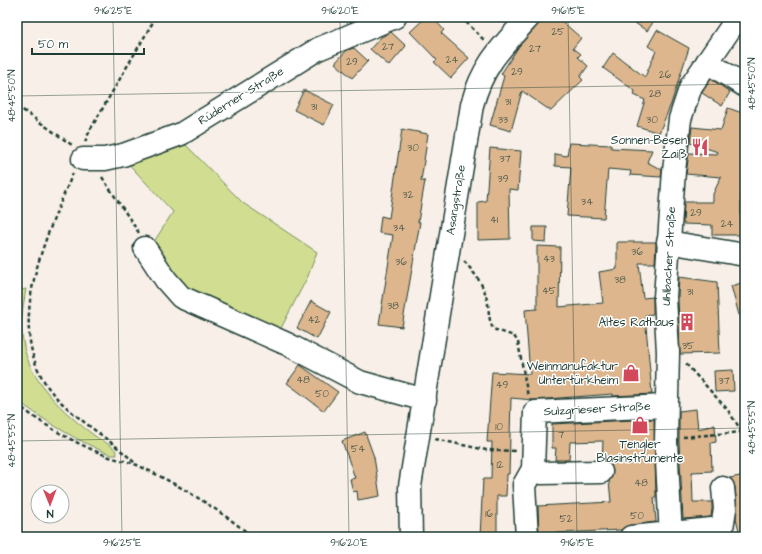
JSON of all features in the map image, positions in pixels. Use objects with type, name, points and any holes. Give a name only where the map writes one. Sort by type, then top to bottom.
[{"type":"street","name":"Rüderner Straße","points":[[86,157],[105,159],[129,154],[181,134],[318,49],[395,17]]},
{"type":"street","name":"Asangstraße","points":[[411,537],[409,497],[447,252],[472,105],[477,87],[487,65],[528,17]]},
{"type":"street","name":"Uhlbacher Straße","points":[[671,536],[666,439],[668,352],[665,297],[668,242],[680,119],[691,86],[738,17]]},
{"type":"street","points":[[706,62],[745,86]]},
{"type":"street","points":[[668,242],[745,255]]},
{"type":"street","points":[[145,248],[166,280],[181,297],[288,344],[360,382],[425,400]]},
{"type":"street","name":"Sulzgrieser Straße","points":[[527,537],[524,485],[533,469],[535,412],[666,406]]},
{"type":"street","points":[[533,469],[541,473],[600,472]]},
{"type":"street","points":[[631,537],[671,536],[722,528],[726,509],[724,488]]},
{"type":"path","points":[[137,465],[120,448],[78,418],[48,389],[33,365],[26,341],[26,311],[32,281],[47,236],[75,168],[86,157],[90,130],[156,17]]},
{"type":"path","points":[[461,17],[498,53]]},
{"type":"path","points":[[17,106],[86,157],[144,242],[145,248]]},
{"type":"path","points":[[447,252],[458,256],[464,261],[481,281],[488,304],[489,321],[493,329],[514,336],[518,342],[528,397]]},
{"type":"path","points":[[668,352],[680,358],[706,384],[727,409],[745,436]]},
{"type":"path","points":[[17,404],[46,425],[85,446],[111,458],[137,465],[194,495],[253,537]]},
{"type":"path","points":[[666,439],[742,432]]},
{"type":"path","points":[[418,436],[486,450],[509,451]]},
{"type":"green space","points":[[179,138],[243,203],[317,252],[308,276],[278,334],[184,294],[150,248],[173,212],[124,159]]},
{"type":"green space","points":[[26,289],[22,315],[22,335],[26,356],[32,369],[49,395],[83,427],[112,446],[117,455],[112,455],[99,450],[74,437],[39,416],[17,400],[17,291]]},
{"type":"building","points":[[426,17],[432,17],[444,30],[441,33],[469,58],[451,78],[434,62],[437,60],[410,32]]},
{"type":"building","points":[[545,17],[557,17],[581,38],[573,48],[581,54],[578,57],[588,66],[580,77],[583,80],[551,111],[522,91],[511,131],[490,125],[504,76],[501,74],[519,46]]},
{"type":"building","points":[[626,17],[657,17],[647,31]]},
{"type":"building","points":[[657,30],[689,48],[671,104],[659,133],[637,126],[645,100],[634,95],[635,91],[603,68],[613,53],[645,77],[656,51],[648,46]]},
{"type":"building","points":[[391,32],[406,46],[389,66],[370,49],[381,37]]},
{"type":"building","points":[[354,48],[368,61],[352,78],[335,63],[347,50]]},
{"type":"building","points":[[711,79],[730,92],[722,106],[702,93]]},
{"type":"building","points":[[304,90],[334,105],[324,125],[294,110]]},
{"type":"building","points":[[728,108],[745,114],[743,168],[745,173],[745,192],[741,192],[741,235],[712,235],[712,225],[683,224],[684,202],[713,202],[713,194],[721,177],[686,174],[689,153],[717,154],[718,152],[690,143],[692,127],[721,130]]},
{"type":"building","points":[[402,129],[428,134],[421,181],[425,181],[418,222],[420,222],[402,327],[379,324],[393,235],[379,233],[381,216],[389,218]]},
{"type":"building","points":[[569,143],[611,145],[611,148],[652,150],[647,162],[662,170],[661,177],[630,175],[631,171],[608,169],[604,218],[567,216],[571,167],[555,166],[555,154],[567,156]]},
{"type":"building","points":[[490,148],[521,151],[518,190],[509,189],[510,239],[478,240],[478,202],[486,201]]},
{"type":"building","points":[[533,227],[547,227],[546,242],[533,241]]},
{"type":"building","points":[[617,242],[656,242],[655,263],[639,263],[643,298],[653,297],[653,314],[645,315],[652,394],[613,396],[613,394],[533,400],[511,398],[509,474],[507,474],[506,496],[497,496],[497,537],[480,537],[483,479],[491,479],[492,442],[487,442],[492,372],[530,374],[525,310],[537,309],[537,246],[560,247],[559,307],[603,303],[599,272],[617,269]]},
{"type":"building","points":[[679,277],[717,282],[720,353],[680,354],[678,297]]},
{"type":"building","points":[[745,282],[745,321],[741,322],[731,286]]},
{"type":"building","points":[[311,301],[331,312],[317,339],[297,328]]},
{"type":"building","points":[[300,365],[338,392],[324,411],[287,383]]},
{"type":"building","points":[[733,370],[734,391],[715,392],[714,371]]},
{"type":"building","points":[[696,409],[698,429],[715,425],[716,442],[711,443],[712,471],[692,472],[693,502],[712,502],[712,509],[711,517],[683,519],[679,411]]},
{"type":"building","points":[[654,419],[656,497],[654,497],[656,522],[630,525],[621,530],[539,534],[538,506],[611,502],[609,481],[613,471],[611,465],[602,460],[603,441],[570,442],[569,460],[555,460],[556,448],[552,448],[552,424]]},
{"type":"building","points":[[365,432],[374,457],[380,496],[358,500],[357,491],[353,492],[350,479],[355,478],[342,441]]},
{"type":"building","points":[[745,475],[745,534],[740,535],[736,518],[737,508],[735,487],[730,478]]},
{"type":"place","name":"Sonnen-Besen Zaiß","points":[[700,147]]},
{"type":"place","name":"Altes Rathaus","points":[[687,322]]},
{"type":"place","name":"Weinmanufaktur Untertürkheim","points":[[631,373]]},
{"type":"place","name":"Tengler Blasinstrumente","points":[[640,425]]}]
